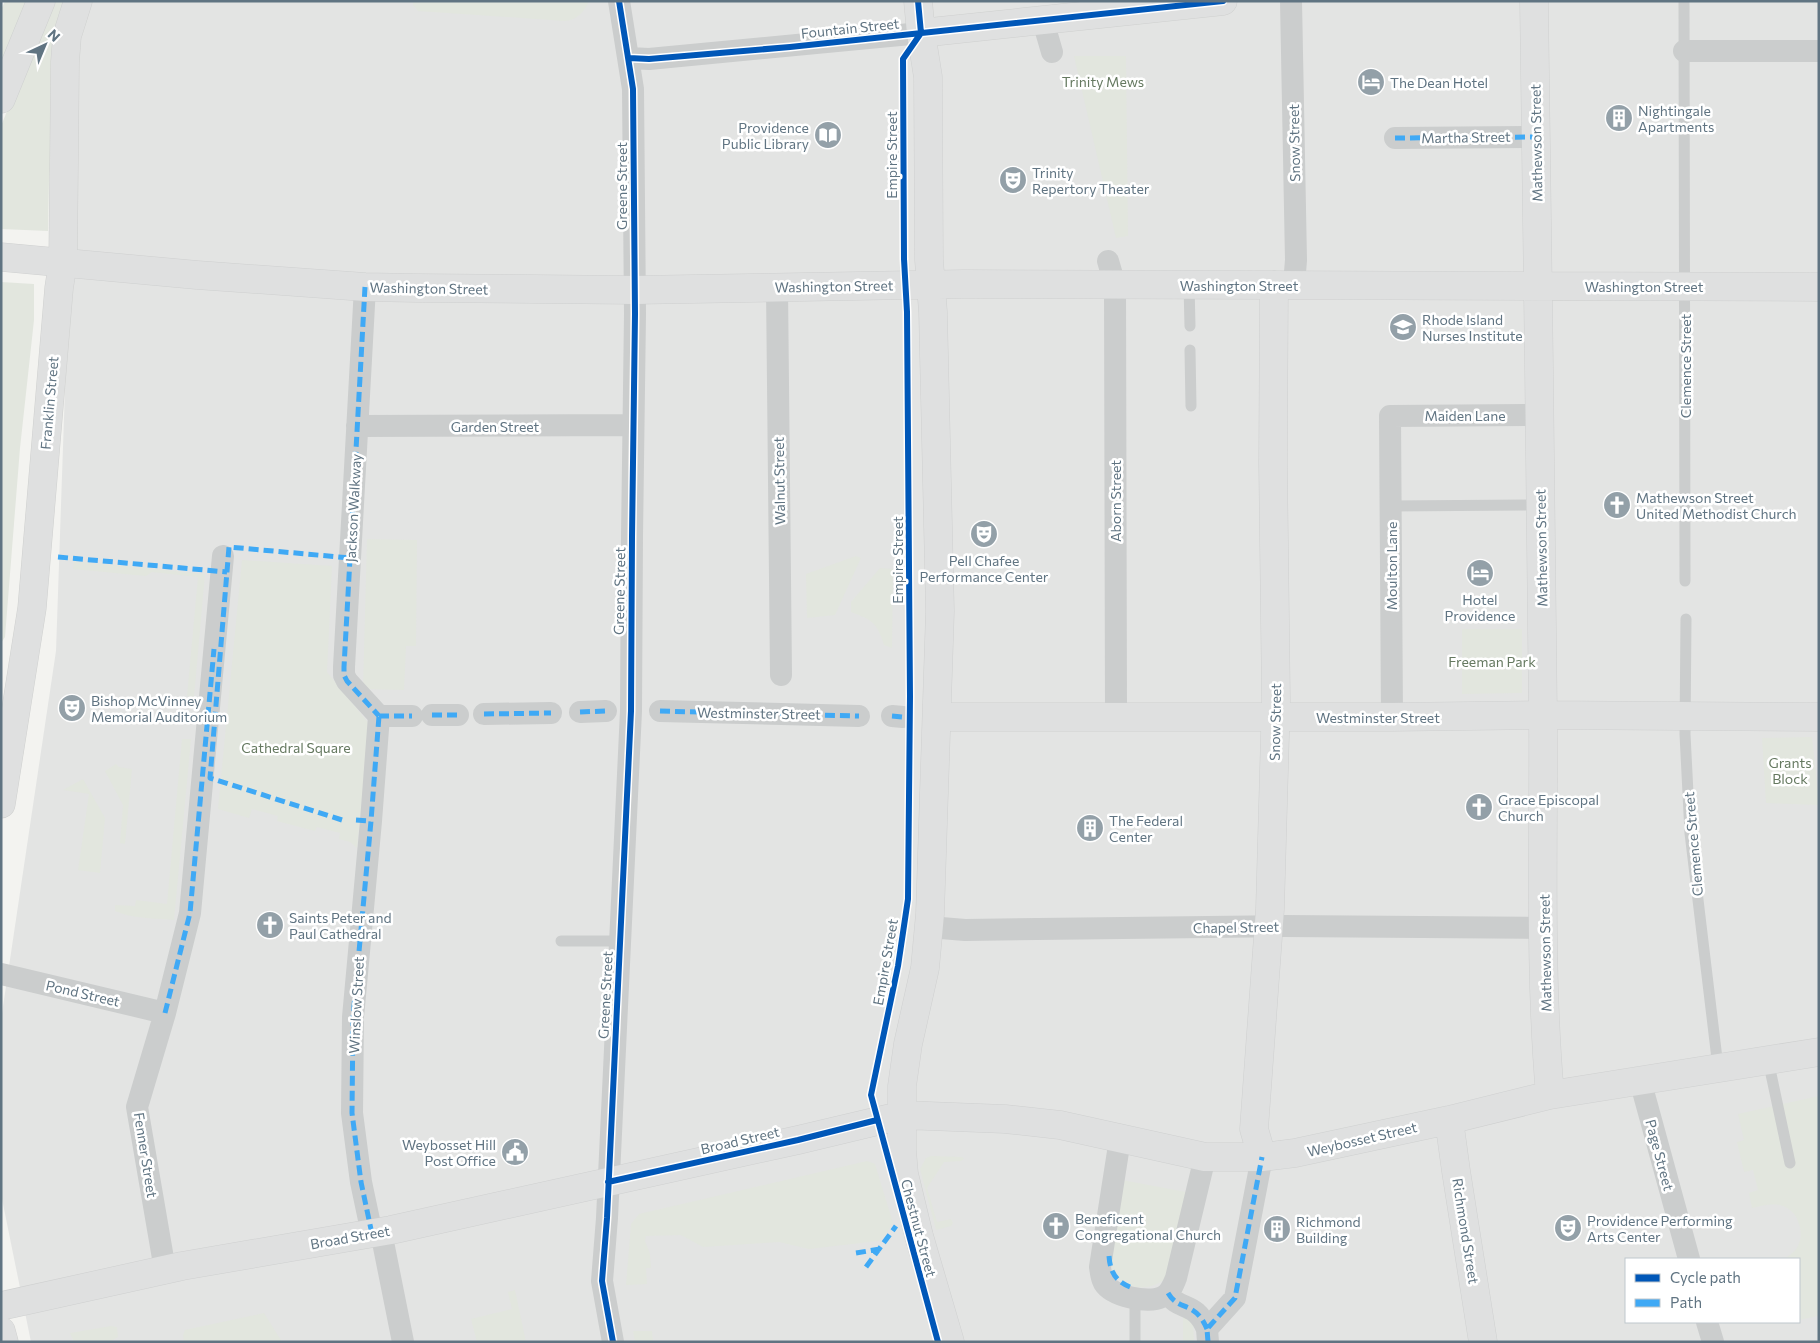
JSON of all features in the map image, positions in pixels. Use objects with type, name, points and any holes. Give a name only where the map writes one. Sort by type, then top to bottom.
[{"type":"main road","points":[[1,99],[41,1]]},
{"type":"main road","name":"Franklin Street","points":[[1,804],[10,694],[32,608],[62,262],[64,62],[67,36],[78,1]]},
{"type":"main road","points":[[903,1115],[902,1086],[910,1035],[925,968],[929,927],[940,611],[932,285],[929,250],[928,77],[918,1]]},
{"type":"main road","name":"Fountain Street","points":[[921,33],[1223,1]]},
{"type":"main road","name":"Mathewson Street","points":[[1534,1],[1544,928],[1547,1061],[1550,1095]]},
{"type":"main road","name":"Washington Street","points":[[8,257],[197,275],[365,287],[635,290],[777,288],[932,285],[1112,273],[1189,285],[1819,287]]},
{"type":"main road","name":"Snow Street","points":[[1262,1156],[1254,1129],[1268,927],[1275,716],[1273,463],[1284,285]]},
{"type":"main road","name":"Westminster Street","points":[[937,717],[1819,716]]},
{"type":"main road","name":"Weybosset Street","points":[[903,1115],[1005,1119],[1051,1124],[1205,1157],[1295,1154],[1450,1120],[1550,1095],[1819,1052]]},
{"type":"main road","name":"Broad Street","points":[[1,1306],[165,1270],[377,1233],[903,1115]]},
{"type":"main road","name":"Chestnut Street","points":[[903,1115],[902,1151],[904,1174],[919,1236],[950,1342]]},
{"type":"main road","name":"Richmond Street","points":[[1450,1120],[1456,1171],[1483,1342]]},
{"type":"main road","points":[[1,1331],[4,1342]]},
{"type":"street","name":"Greene Street","points":[[613,1342],[602,1281],[607,1218],[631,711],[635,290],[633,263],[634,89],[619,1]]},
{"type":"street","name":"Snow Street","points":[[1284,285],[1296,260],[1291,1]]},
{"type":"street","points":[[1043,20],[1052,52]]},
{"type":"street","name":"Fountain Street","points":[[629,58],[668,58],[921,33]]},
{"type":"street","points":[[1684,52],[1819,51]]},
{"type":"street","name":"Martha Street","points":[[1395,138],[1536,136]]},
{"type":"street","name":"Aborn Street","points":[[1112,273],[1116,716]]},
{"type":"street","name":"Jackson Walkway","points":[[365,287],[344,676],[378,716]]},
{"type":"street","name":"Walnut Street","points":[[777,288],[781,675]]},
{"type":"street","name":"Maiden Lane","points":[[1390,416],[1539,415]]},
{"type":"street","name":"Moulton Lane","points":[[1390,416],[1392,717]]},
{"type":"street","name":"Garden Street","points":[[357,426],[633,425]]},
{"type":"street","points":[[164,1012],[190,913],[223,556]]},
{"type":"street","name":"Westminster Street","points":[[660,711],[859,716]]},
{"type":"street","points":[[580,712],[606,712]]},
{"type":"street","points":[[484,714],[551,713]]},
{"type":"street","points":[[378,716],[458,715]]},
{"type":"street","name":"Winslow Street","points":[[378,716],[353,1017],[352,1113],[360,1182],[377,1233],[403,1342]]},
{"type":"street","name":"Chapel Street","points":[[929,927],[965,930],[1268,927],[1544,928]]},
{"type":"street","name":"Pond Street","points":[[1,974],[164,1012]]},
{"type":"street","name":"Fenner Street","points":[[164,1012],[138,1107],[165,1270]]},
{"type":"street","name":"Page Street","points":[[1640,1080],[1689,1258]]},
{"type":"street","points":[[1120,1139],[1100,1268],[1104,1284],[1116,1293],[1135,1298],[1156,1299],[1163,1297],[1168,1293],[1176,1278],[1205,1157]]},
{"type":"street","points":[[1208,1335],[1235,1298],[1262,1156]]},
{"type":"street","points":[[1168,1293],[1175,1302],[1191,1307],[1198,1312],[1208,1335]]},
{"type":"street","points":[[1707,1323],[1713,1342]]},
{"type":"lane","name":"Clemence Street","points":[[1684,1],[1686,581]]},
{"type":"lane","points":[[1189,285],[1190,326]]},
{"type":"lane","points":[[1190,350],[1191,406]]},
{"type":"lane","points":[[1390,506],[1540,505]]},
{"type":"lane","name":"Clemence Street","points":[[1686,620],[1686,715],[1690,833],[1718,1067]]},
{"type":"lane","points":[[561,941],[620,941]]},
{"type":"lane","points":[[1768,1060],[1790,1163]]},
{"type":"lane","points":[[1135,1298],[1135,1342]]},
{"type":"shaded area","points":[[92,1],[1819,1],[1819,1342],[31,1342],[1,1194],[1,1020],[56,651],[77,40]]},
{"type":"green space","points":[[5,1],[29,1],[1,71],[1,10]]},
{"type":"green space","points":[[52,1],[66,1],[49,180],[48,231],[1,229],[1,126]]},
{"type":"green space","points":[[413,1],[589,1],[580,15],[565,21],[418,11],[413,5]]},
{"type":"green space","name":"Trinity Mews","points":[[1074,56],[1126,56],[1128,236],[1116,238]]},
{"type":"green space","points":[[1,282],[34,284],[34,320],[20,448],[5,637],[1,643]]},
{"type":"green space","points":[[367,539],[417,540],[416,646],[406,646],[404,690],[363,689]]},
{"type":"green space","points":[[856,556],[861,558],[835,615],[807,618],[806,574]]},
{"type":"green space","name":"Cathedral Square","points":[[242,560],[332,566],[327,672],[370,725],[357,848],[350,842],[339,839],[340,833],[317,827],[315,831],[277,821],[278,816],[252,809],[249,818],[218,809]]},
{"type":"green space","points":[[74,561],[205,574],[194,697],[187,696],[198,577],[152,572],[146,576],[73,569]]},
{"type":"green space","points":[[880,568],[893,569],[892,648],[884,645],[873,623],[851,612],[851,602]]},
{"type":"green space","name":"Freeman Park","points":[[1462,629],[1522,629],[1522,693],[1462,694]]},
{"type":"green space","name":"Grants Block","points":[[1812,737],[1819,805],[1766,803],[1762,738]]},
{"type":"green space","points":[[182,739],[191,739],[174,920],[122,914],[115,911],[115,905],[135,906],[136,900],[167,904]]},
{"type":"green space","points":[[116,764],[119,767],[132,769],[125,844],[120,843],[123,805],[105,771]]},
{"type":"green space","points":[[83,779],[105,818],[100,873],[78,870],[89,794],[63,790]]},
{"type":"green space","points":[[1819,1096],[1818,1316],[1800,1320],[1800,1258],[1785,1258],[1794,1252],[1801,1235],[1799,1223],[1793,1212],[1783,1206],[1771,1204],[1752,1208],[1749,1193],[1758,1190],[1753,1170],[1744,1172],[1737,1142],[1744,1140],[1738,1114]]},
{"type":"green space","points":[[931,1156],[962,1157],[964,1159],[961,1161],[944,1162],[927,1188],[937,1222],[951,1219],[953,1223],[951,1226],[936,1230],[920,1169],[926,1158]]},
{"type":"green space","points":[[867,1161],[875,1164],[893,1223],[884,1237],[878,1241],[809,1249],[779,1242],[703,1247],[681,1235],[646,1236],[645,1241],[650,1254],[651,1268],[646,1268],[647,1284],[626,1285],[631,1224],[639,1214]]},
{"type":"green space","points":[[1122,1180],[1186,1192],[1167,1277],[1152,1286],[1135,1287],[1127,1285],[1120,1280],[1111,1266]]},
{"type":"green space","points":[[515,1290],[526,1342],[477,1342],[471,1319],[512,1309],[508,1292]]},
{"type":"green space","points":[[264,1313],[282,1342],[184,1342],[183,1335],[185,1330]]},
{"type":"green space","points":[[1183,1313],[1193,1323],[1194,1342],[1183,1342]]},
{"type":"green space","points":[[111,1326],[117,1327],[118,1337],[110,1342],[74,1342],[70,1333]]},
{"type":"green space","points":[[633,1331],[652,1331],[653,1342],[635,1342]]},
{"type":"marked path","points":[[1395,138],[1536,137]]},
{"type":"marked path","points":[[365,287],[344,675],[347,681],[379,716]]},
{"type":"marked path","points":[[342,820],[210,778],[229,547],[350,558]]},
{"type":"marked path","points":[[58,557],[227,572]]},
{"type":"marked path","points":[[165,1013],[190,913],[214,649]]},
{"type":"marked path","points":[[580,712],[606,711]]},
{"type":"marked path","points":[[660,711],[859,716]]},
{"type":"marked path","points":[[484,714],[551,713]]},
{"type":"marked path","points":[[432,715],[458,715]]},
{"type":"marked path","points":[[379,716],[412,716]]},
{"type":"marked path","points":[[372,1234],[361,1182],[352,1113],[353,1017],[379,716]]},
{"type":"marked path","points":[[892,716],[903,717]]},
{"type":"marked path","points":[[356,820],[371,821]]},
{"type":"marked path","points":[[1208,1342],[1207,1329],[1235,1298],[1262,1157]]},
{"type":"marked path","points":[[866,1267],[896,1226]]},
{"type":"marked path","points":[[856,1253],[880,1249]]},
{"type":"marked path","points":[[1109,1256],[1114,1275],[1130,1287]]},
{"type":"marked path","points":[[1168,1293],[1177,1303],[1197,1314],[1207,1329]]},
{"type":"cycle path","points":[[613,1342],[602,1281],[607,1218],[631,711],[635,314],[633,89],[619,1]]},
{"type":"cycle path","name":"Empire Street","points":[[918,1],[921,33],[903,59],[910,696],[908,899],[898,966],[871,1095],[938,1342]]},
{"type":"cycle path","points":[[629,58],[649,59],[790,47],[1223,1]]},
{"type":"cycle path","points":[[608,1182],[798,1140],[877,1120]]},
{"type":"place","name":"The Dean Hotel","points":[[1371,82]]},
{"type":"place","name":"Nightingale Apartments","points":[[1619,118]]},
{"type":"place","name":"Providence Public Library","points":[[828,135]]},
{"type":"place","name":"Trinity Repertory Theater","points":[[1013,180]]},
{"type":"place","name":"Rhode Island Nurses Institute","points":[[1403,327]]},
{"type":"place","name":"Mathewson Street United Methodist Church","points":[[1617,505]]},
{"type":"place","name":"Pell Chafee Performance Center","points":[[984,534]]},
{"type":"place","name":"Hotel Providence","points":[[1480,573]]},
{"type":"place","name":"Bishop McVinney Memorial Auditorium","points":[[72,708]]},
{"type":"place","name":"Grace Episcopal Church","points":[[1479,807]]},
{"type":"place","name":"The Federal Center","points":[[1090,828]]},
{"type":"place","name":"Saints Peter and Paul Cathedral","points":[[270,925]]},
{"type":"place","name":"Weybosset Hill Post Office","points":[[515,1152]]},
{"type":"place","name":"Beneficent Congregational Church","points":[[1056,1226]]},
{"type":"place","name":"Providence Performing Arts Center","points":[[1568,1228]]},
{"type":"place","name":"Richmond Building","points":[[1277,1229]]}]
